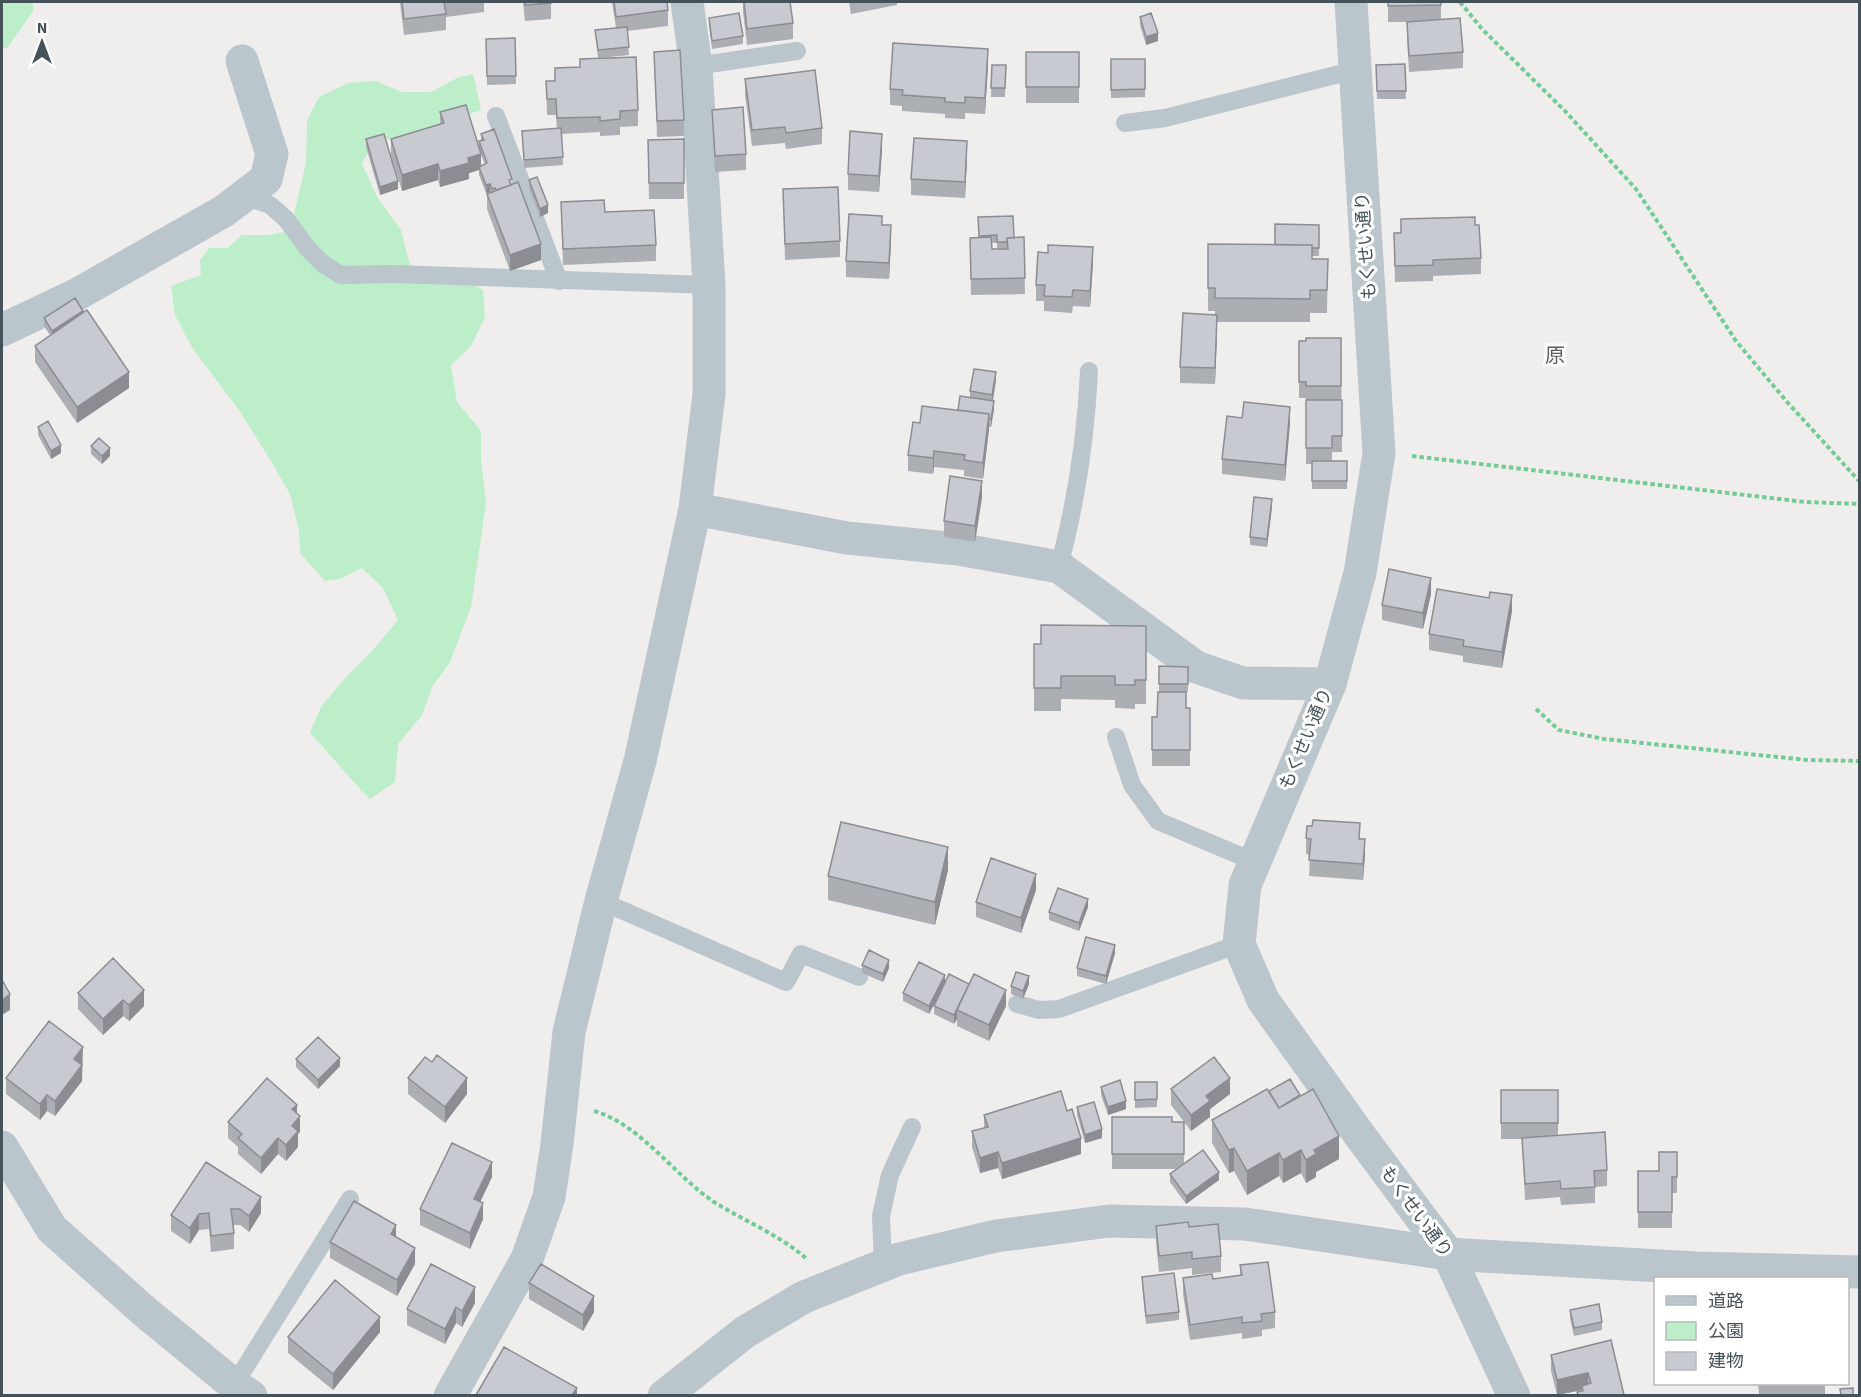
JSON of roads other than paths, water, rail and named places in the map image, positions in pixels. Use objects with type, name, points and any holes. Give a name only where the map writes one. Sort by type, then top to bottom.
[{"type":"street","points":[[450,1395],[527,1259],[549,1197],[569,1032],[601,901],[640,761],[695,509],[710,394],[708,285],[696,66],[687,2]]},
{"type":"street","name":"もくせい通り","points":[[1351,2],[1379,453],[1360,573],[1330,684],[1245,885],[1239,944],[1263,1000],[1448,1254],[1514,1395]]},
{"type":"street","points":[[2,330],[76,296],[224,211],[266,179],[272,154],[242,61]]},
{"type":"street","points":[[695,509],[847,538],[958,549],[1059,567],[1196,667],[1243,683],[1330,684]]},
{"type":"street","points":[[2,1147],[52,1229],[144,1311],[243,1390]]},
{"type":"street","points":[[664,1395],[745,1332],[804,1297],[883,1265],[899,1259],[996,1236],[1109,1221],[1245,1224],[1448,1254],[1696,1268],[1860,1272]]},
{"type":"lane","points":[[696,66],[797,51]]},
{"type":"lane","points":[[1125,123],[1165,118],[1355,70]]},
{"type":"lane","points":[[496,116],[559,281]]},
{"type":"lane","points":[[244,196],[270,205],[286,219],[308,249],[323,264],[341,275],[396,274],[708,285]]},
{"type":"lane","points":[[1059,567],[1072,516],[1087,416],[1089,371]]},
{"type":"lane","points":[[1116,737],[1132,785],[1158,821],[1255,862]]},
{"type":"lane","points":[[601,901],[786,982],[801,954],[859,977]]},
{"type":"lane","points":[[1017,1004],[1039,1010],[1059,1009],[1239,944]]},
{"type":"lane","points":[[883,1265],[881,1216],[890,1175],[912,1127]]},
{"type":"lane","points":[[243,1390],[350,1198]]},
{"type":"district","name":"原","points":[[1555,356]]}]
